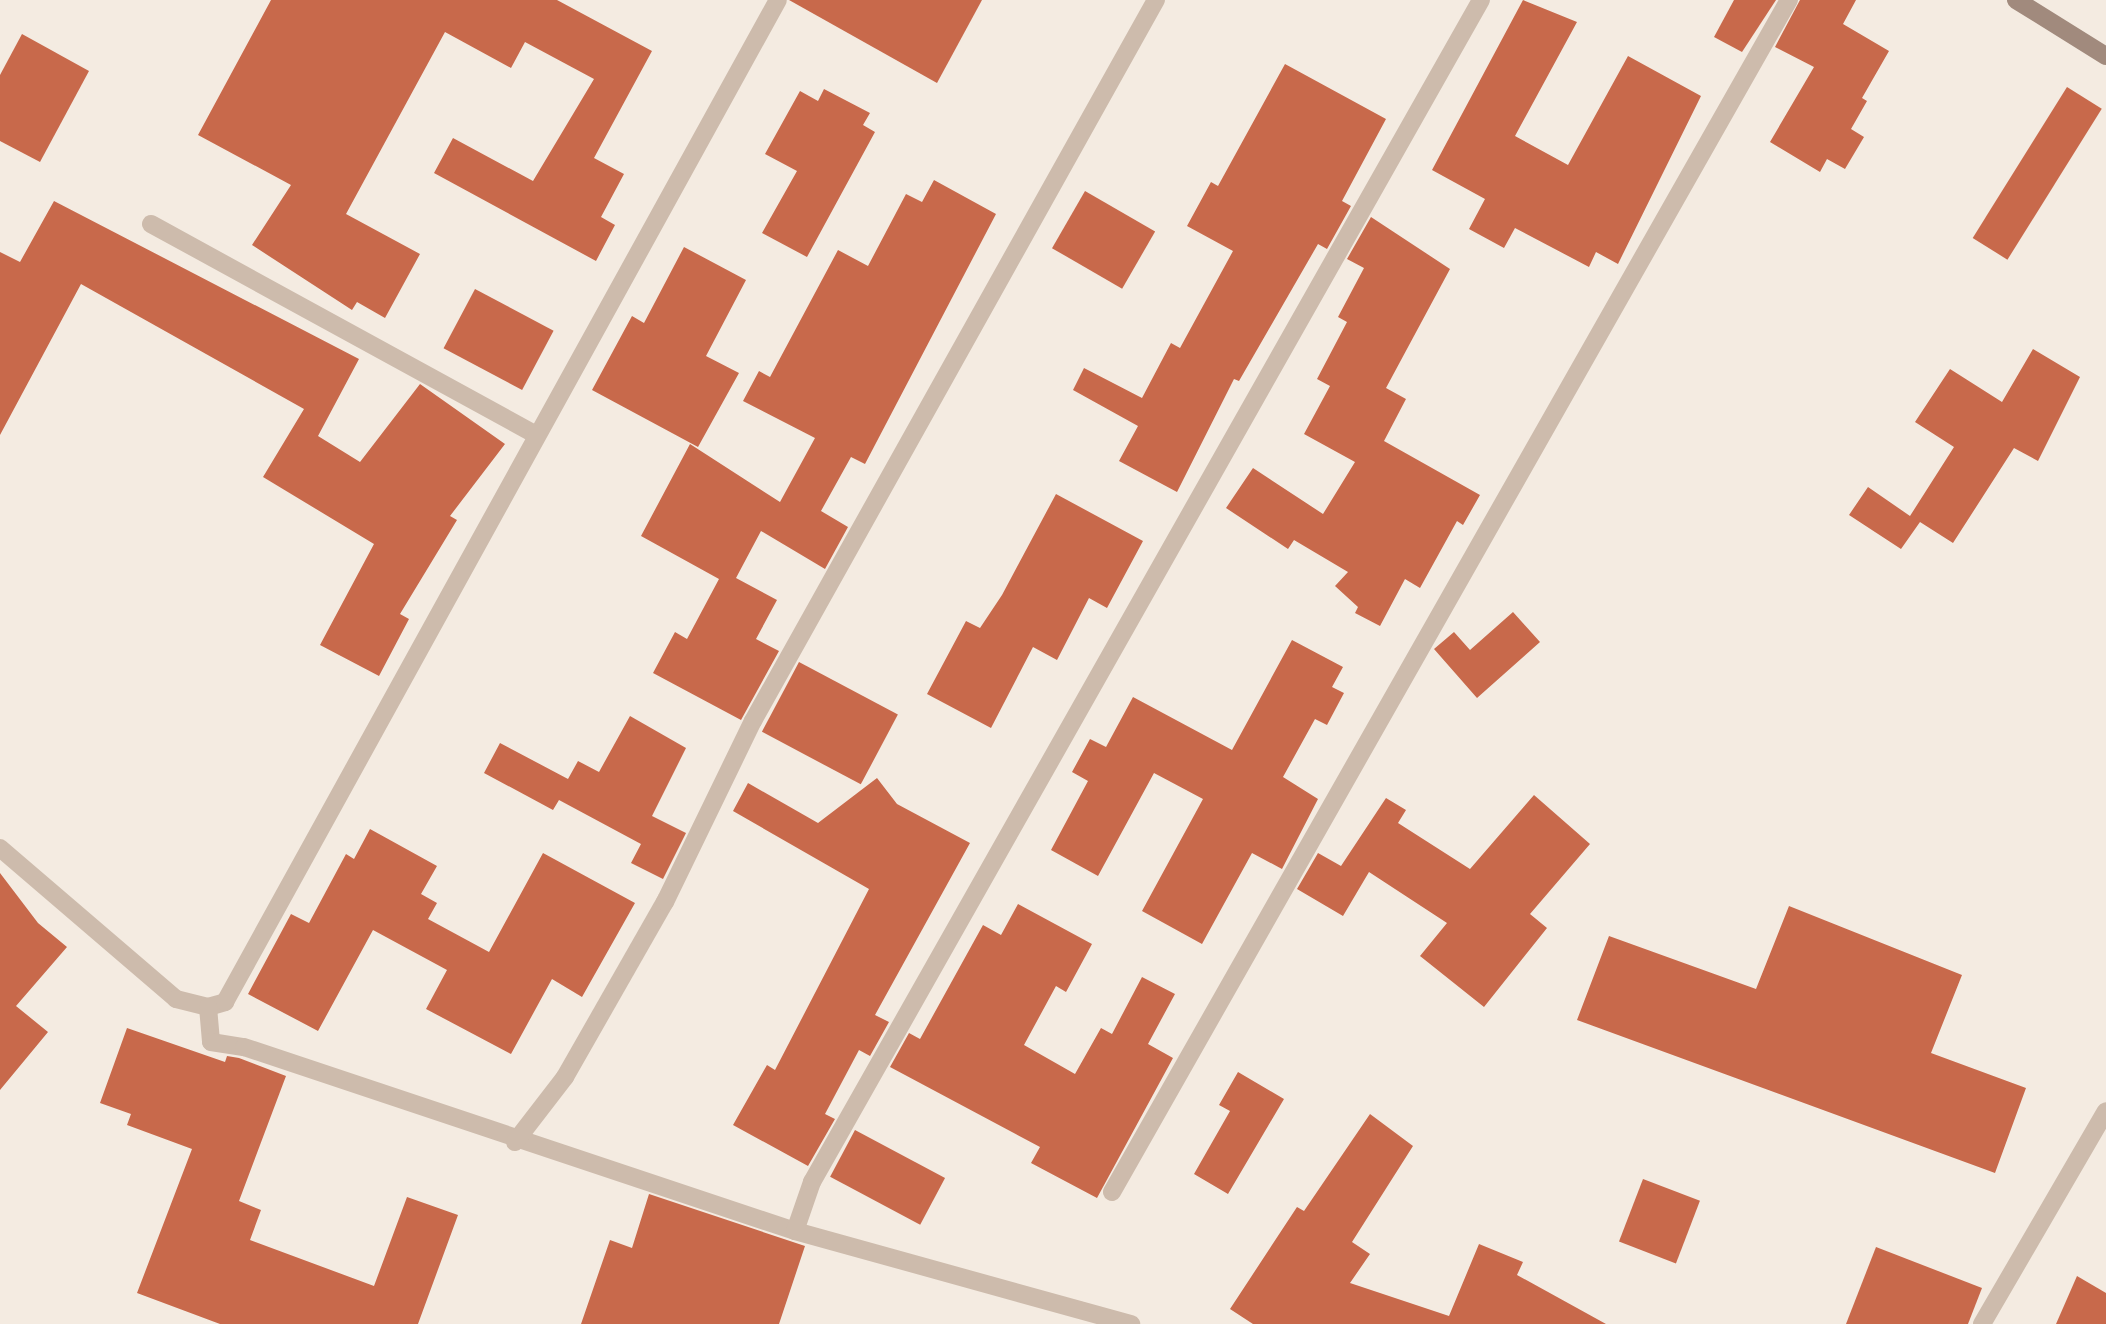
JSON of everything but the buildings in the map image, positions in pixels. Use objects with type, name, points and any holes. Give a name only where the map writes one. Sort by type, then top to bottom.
[{"type":"main road","points":[[2016,0],[2106,56]]},
{"type":"street","points":[[0,848],[176,999],[208,1007],[225,1002],[778,0]]},
{"type":"street","points":[[515,1142],[565,1077],[665,902],[753,721],[1156,0]]},
{"type":"street","points":[[795,1231],[812,1182],[1481,0]]},
{"type":"street","points":[[1112,1192],[1789,0]]},
{"type":"street","points":[[151,224],[537,435]]},
{"type":"street","points":[[208,1007],[211,1042],[244,1046],[515,1142],[795,1231],[1131,1324]]},
{"type":"street","points":[[1982,1324],[2106,1111]]}]
